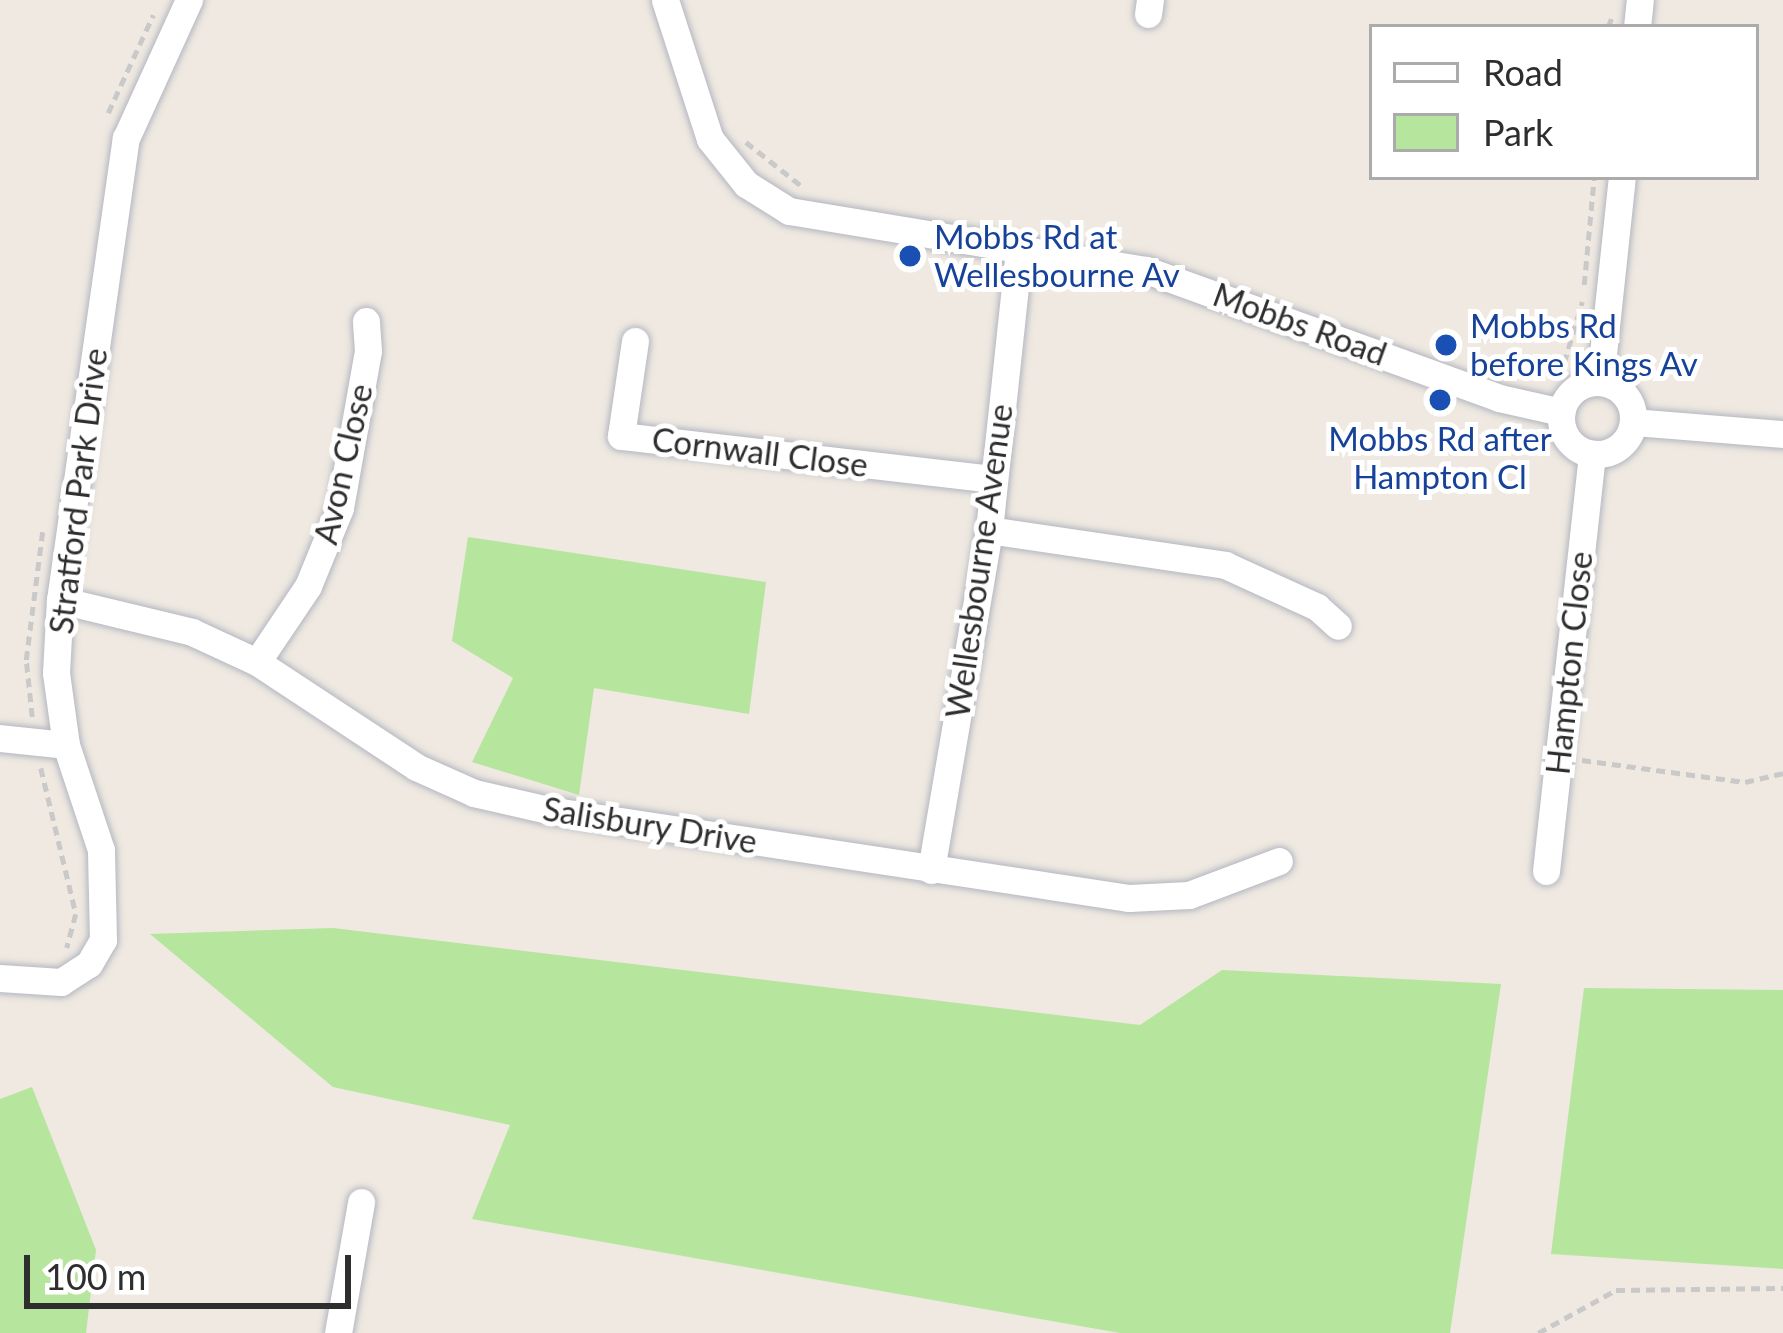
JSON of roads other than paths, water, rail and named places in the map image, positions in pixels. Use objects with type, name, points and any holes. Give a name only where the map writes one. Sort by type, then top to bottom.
[{"type":"street","name":"Stratford Park Drive","points":[[0,978],[61,982],[88,964],[103,940],[101,850],[66,745],[56,673],[60,600],[126,138],[190,0]]},
{"type":"street","name":"Mobbs Road","points":[[665,0],[710,139],[766,200],[817,220],[1146,270],[1499,398],[1561,412]]},
{"type":"street","points":[[1622,18],[1640,1]]},
{"type":"street","points":[[1600,382],[1622,180]]},
{"type":"street","name":"Wellesbourne Avenue","points":[[932,870],[988,530],[1019,251]]},
{"type":"street","name":"Avon Close","points":[[256,662],[308,586],[340,508],[368,350],[366,321]]},
{"type":"street","name":"Cornwall Close","points":[[635,341],[621,436],[994,479]]},
{"type":"street","points":[[1600,382],[1622,391],[1633,422],[1614,450],[1592,454],[1572,444],[1561,412],[1571,393],[1600,382]]},
{"type":"street","points":[[1633,422],[1783,434]]},
{"type":"street","name":"Hampton Close","points":[[1546,872],[1592,454]]},
{"type":"street","points":[[988,530],[1226,565],[1317,607],[1338,626]]},
{"type":"street","name":"Salisbury Drive","points":[[60,600],[192,632],[256,662],[416,767],[474,793],[1129,898],[1189,895],[1279,862]]},
{"type":"street","points":[[0,738],[66,745]]},
{"type":"street","points":[[338,1333],[361,1202]]},
{"type":"place","name":"Mobbs Rd at Wellesbourne Av","points":[[910,256]]},
{"type":"place","name":"Mobbs Rd before Kings Av","points":[[1446,345]]},
{"type":"place","name":"Mobbs Rd after Hampton Cl","points":[[1440,400]]}]
